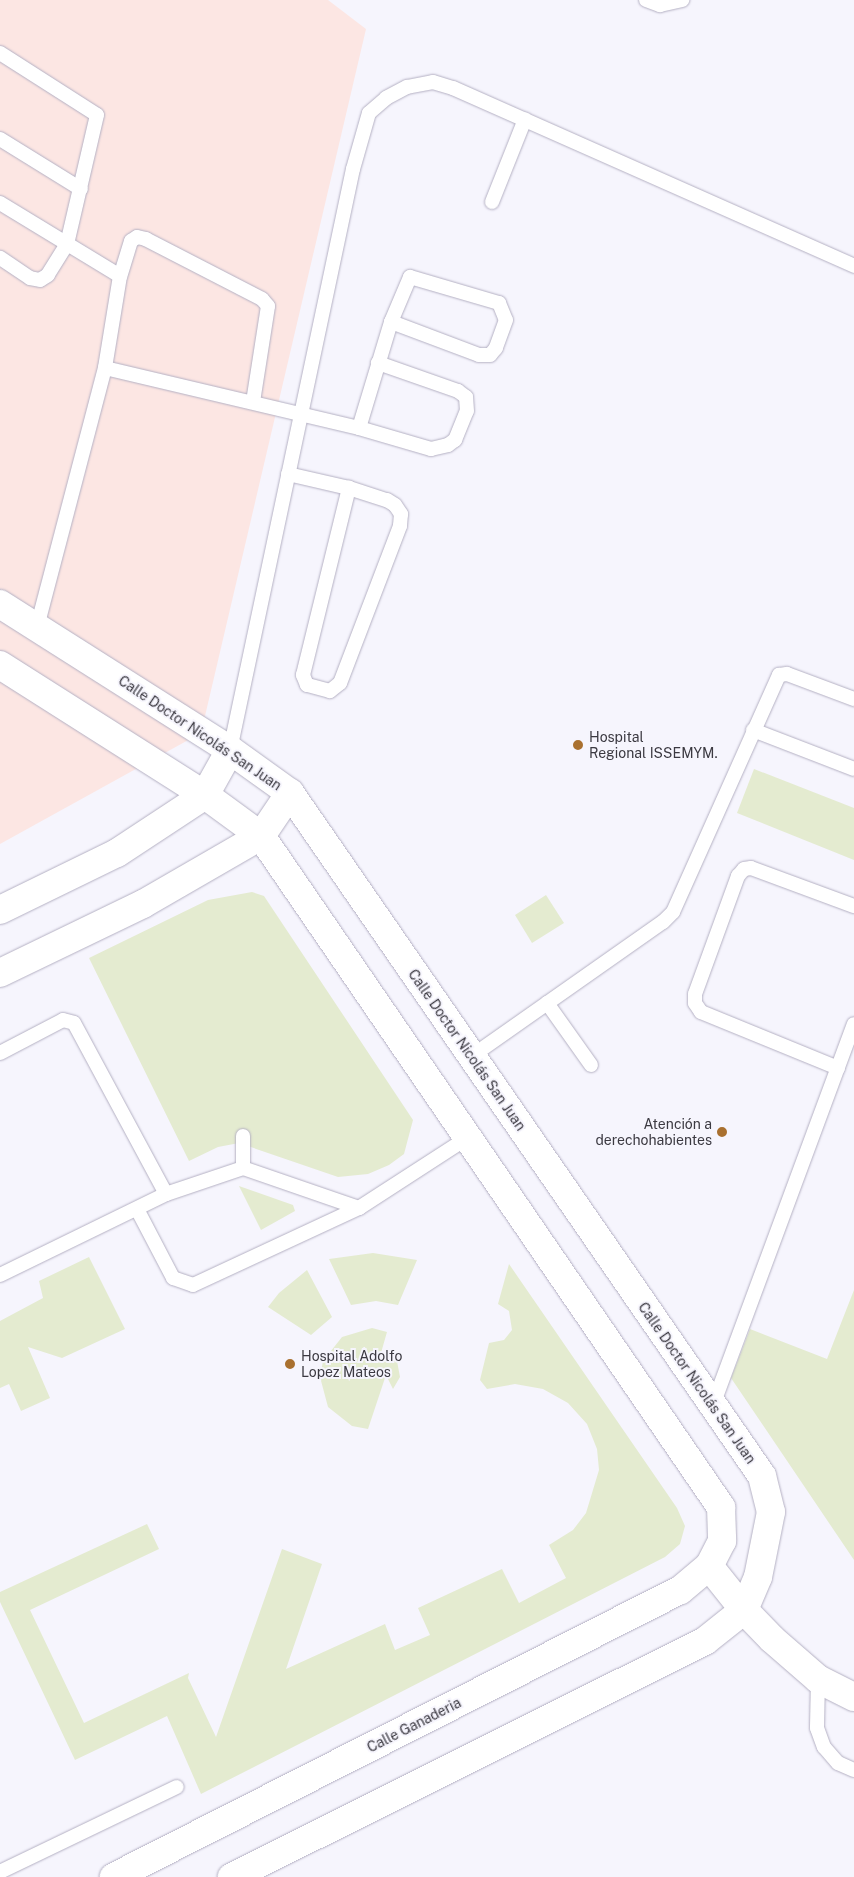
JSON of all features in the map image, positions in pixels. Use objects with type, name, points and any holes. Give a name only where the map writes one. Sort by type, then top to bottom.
[{"type":"street","name":"Calle Doctor Nicolás San Juan","points":[[0,604],[230,750],[290,793],[762,1476],[771,1512],[758,1577],[744,1610]]},
{"type":"street","points":[[0,665],[205,795],[261,836],[720,1507],[722,1541],[709,1566],[744,1610],[818,1679],[854,1697]]},
{"type":"street","points":[[0,910],[117,853],[205,795],[230,750]]},
{"type":"street","points":[[0,973],[143,904],[261,836],[290,793]]},
{"type":"street","name":"Calle Ganaderia","points":[[114,1877],[680,1590],[709,1566]]},
{"type":"street","points":[[232,1877],[705,1641],[744,1610]]},
{"type":"lane","points":[[646,0],[660,5],[682,0]]},
{"type":"lane","points":[[0,53],[97,115],[67,244],[48,274],[40,280],[30,278],[0,258]]},
{"type":"lane","points":[[230,750],[353,169],[369,113],[386,98],[407,87],[433,82],[525,119],[854,266]]},
{"type":"lane","points":[[492,202],[525,119]]},
{"type":"lane","points":[[0,139],[81,189]]},
{"type":"lane","points":[[0,202],[120,276]]},
{"type":"lane","points":[[37,627],[105,368],[120,276],[131,241],[137,238],[262,299],[268,306],[269,314],[253,402]]},
{"type":"lane","points":[[359,428],[390,322],[406,280],[416,277],[499,303],[506,320],[496,348],[490,355],[478,355],[390,322]]},
{"type":"lane","points":[[105,368],[253,402],[438,449],[455,440],[467,411],[466,397],[458,391],[378,363]]},
{"type":"lane","points":[[288,474],[348,488],[395,505],[401,514],[400,526],[340,684],[330,691],[307,685],[302,675],[348,488]]},
{"type":"lane","points":[[472,1056],[673,912],[779,675],[787,674],[854,699]]},
{"type":"lane","points":[[753,730],[854,769]]},
{"type":"lane","points":[[838,1068],[701,1012],[695,1003],[695,994],[738,876],[744,870],[751,868],[854,906]]},
{"type":"lane","points":[[547,1003],[591,1065]]},
{"type":"lane","points":[[0,1053],[63,1020],[74,1023],[166,1194]]},
{"type":"lane","points":[[712,1405],[854,1024]]},
{"type":"lane","points":[[243,1136],[243,1168]]},
{"type":"lane","points":[[137,1209],[174,1278],[193,1284],[359,1208],[467,1138]]},
{"type":"lane","points":[[0,1275],[166,1194],[243,1168],[359,1208]]},
{"type":"lane","points":[[818,1679],[817,1728],[824,1747],[838,1763],[854,1770]]},
{"type":"lane","points":[[0,1872],[177,1787]]},
{"type":"shaded area","points":[[0,0],[328,0],[366,29],[201,733],[0,844]]},
{"type":"green space","points":[[754,769],[854,808],[854,860],[737,813]]},
{"type":"green space","points":[[252,892],[264,896],[413,1120],[404,1154],[389,1165],[368,1174],[338,1177],[239,1143],[218,1147],[189,1161],[89,958],[208,900]]},
{"type":"green space","points":[[546,895],[564,923],[532,943],[515,915]]},
{"type":"green space","points":[[239,1186],[293,1205],[295,1211],[261,1230]]},
{"type":"green space","points":[[373,1253],[417,1260],[398,1305],[376,1301],[351,1305],[329,1259]]},
{"type":"green space","points":[[89,1257],[125,1329],[62,1358],[28,1347],[50,1398],[21,1411],[9,1384],[0,1388],[0,1321],[43,1298],[39,1281]]},
{"type":"green space","points":[[509,1264],[677,1508],[685,1526],[680,1544],[665,1557],[201,1794],[167,1716],[75,1760],[0,1602],[0,1592],[147,1524],[159,1549],[30,1610],[84,1723],[189,1673],[188,1678],[216,1737],[282,1549],[322,1564],[286,1669],[385,1624],[395,1650],[430,1635],[418,1608],[502,1569],[519,1603],[566,1578],[549,1545],[573,1530],[586,1513],[599,1470],[597,1449],[587,1424],[568,1403],[543,1389],[515,1384],[487,1389],[480,1380],[489,1343],[504,1340],[512,1330],[509,1311],[498,1304]]},
{"type":"green space","points":[[307,1270],[332,1317],[311,1335],[268,1307],[279,1293]]},
{"type":"green space","points":[[854,1290],[854,1560],[731,1378],[750,1329],[827,1359]]},
{"type":"green space","points":[[372,1328],[387,1332],[381,1353],[392,1356],[397,1361],[400,1377],[393,1389],[386,1375],[368,1429],[352,1426],[328,1407],[320,1377],[323,1361],[342,1337]]},
{"type":"place","name":"Hospital Regional ISSEMYM.","points":[[578,745]]},
{"type":"place","name":"Atención a derechohabientes","points":[[722,1132]]},
{"type":"place","name":"Hospital Adolfo Lopez Mateos","points":[[290,1364]]}]
